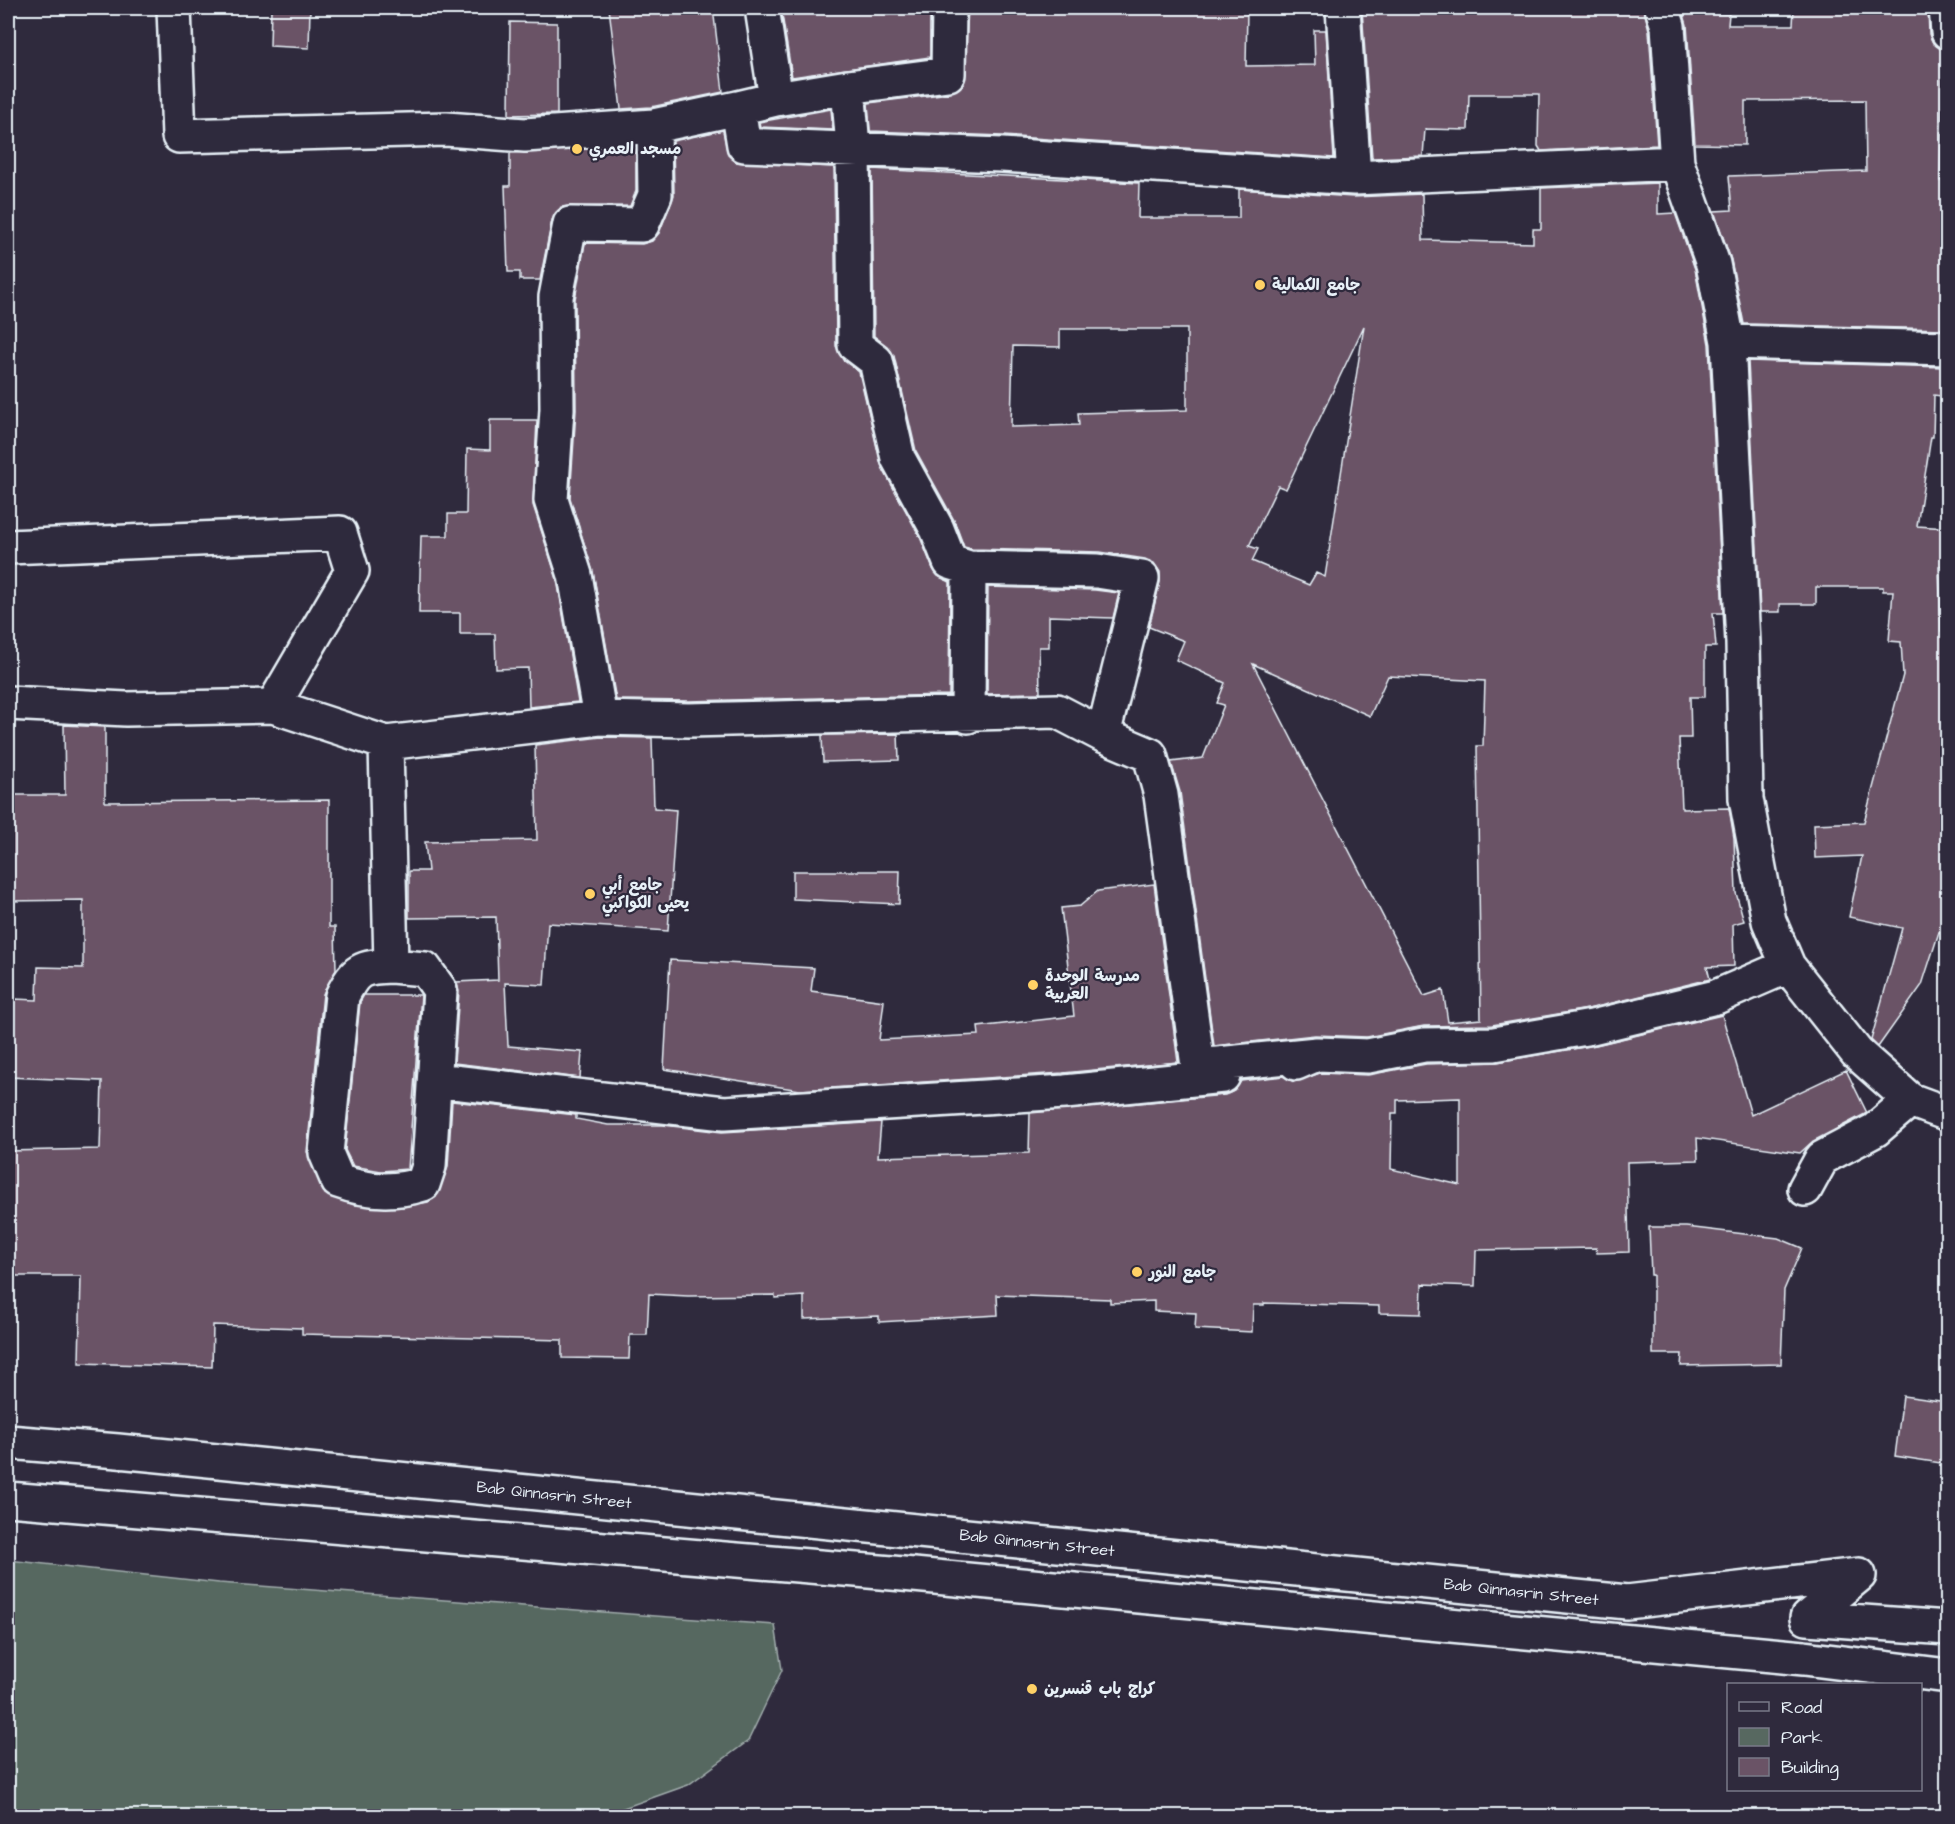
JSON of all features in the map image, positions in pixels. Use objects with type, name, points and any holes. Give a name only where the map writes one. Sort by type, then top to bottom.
[{"type":"street","points":[[174,8],[179,136],[446,129],[499,131],[525,135],[654,126],[776,99],[948,74],[949,8]]},
{"type":"street","points":[[762,8],[776,99]]},
{"type":"street","points":[[1343,8],[1354,178]]},
{"type":"street","points":[[1662,8],[1668,26],[1677,163],[1713,264],[1728,342],[1743,643],[1746,799],[1769,921],[1788,966],[1857,1053],[1910,1100],[1947,1114]]},
{"type":"street","points":[[1946,8],[1947,32]]},
{"type":"street","points":[[848,87],[853,147],[855,345],[876,361],[898,458],[937,529],[950,562],[969,568],[1097,571],[1142,578],[1103,735]]},
{"type":"street","points":[[738,108],[744,145],[853,147],[1354,178],[1677,163]]},
{"type":"street","points":[[600,718],[575,575],[550,500],[557,409],[556,297],[570,224],[642,225],[655,195],[654,126]]},
{"type":"street","points":[[1728,342],[1947,348]]},
{"type":"street","points":[[8,547],[340,533],[352,571],[273,706]]},
{"type":"street","points":[[968,716],[969,568]]},
{"type":"street","points":[[8,703],[126,709],[273,706],[386,744],[600,718],[689,720],[968,716],[1057,711],[1103,735],[1150,755],[1161,795],[1198,1066],[1317,1054],[1368,1056],[1424,1045],[1494,1044],[1592,1027],[1716,997],[1788,966]]},
{"type":"street","points":[[386,744],[391,966]]},
{"type":"street","points":[[391,966],[424,969],[440,990],[429,1166],[423,1184],[405,1190],[356,1188],[338,1181],[326,1154],[342,996],[353,976],[367,967],[391,966]]},
{"type":"street","points":[[436,1080],[724,1113],[1065,1092],[1280,1070],[1317,1054]]},
{"type":"street","points":[[1804,1189],[1822,1158],[1875,1130],[1910,1100]]},
{"type":"street","name":"Bab Qinnasrin Street","points":[[8,1443],[118,1451],[1627,1602],[1859,1575],[1807,1618],[1947,1628]]},
{"type":"street","points":[[8,1499],[916,1575],[1792,1657],[1947,1676]]},
{"type":"green space","points":[[8,1560],[219,1583],[775,1625],[782,1670],[748,1741],[688,1785],[601,1816],[8,1816]]},
{"type":"building","points":[[271,8],[310,8],[309,48],[270,46]]},
{"type":"building","points":[[609,8],[713,8],[723,92],[651,107],[621,109]]},
{"type":"building","points":[[781,8],[883,8],[883,14],[930,10],[930,57],[792,77]]},
{"type":"building","points":[[968,8],[1247,8],[1246,66],[1315,65],[1314,30],[1326,30],[1334,158],[1003,136],[870,131],[868,103],[950,93],[964,83]]},
{"type":"building","points":[[1485,8],[1640,8],[1644,10],[1649,30],[1657,145],[1541,151],[1538,146],[1539,94],[1469,94],[1468,130],[1425,129],[1423,156],[1372,158],[1362,9],[1485,11]]},
{"type":"building","points":[[1794,8],[1928,8],[1929,34],[1933,43],[1943,50],[1940,181],[1942,181],[1946,285],[1945,329],[1744,324],[1731,260],[1714,211],[1732,210],[1729,176],[1866,171],[1865,100],[1745,101],[1745,145],[1695,144],[1687,25],[1683,12],[1729,14],[1728,25],[1793,25]]},
{"type":"building","points":[[510,22],[557,23],[557,114],[509,115]]},
{"type":"building","points":[[831,109],[833,130],[760,127],[759,122]]},
{"type":"building","points":[[723,130],[728,155],[736,162],[834,167],[836,346],[843,360],[859,372],[882,467],[920,537],[933,569],[938,576],[950,582],[949,695],[689,701],[616,700],[593,572],[570,498],[576,410],[575,299],[585,243],[642,244],[652,241],[659,233],[674,195],[673,141]]},
{"type":"building","points":[[636,146],[636,191],[630,206],[561,207],[552,220],[540,280],[520,280],[520,272],[508,272],[505,186],[510,186],[510,153]]},
{"type":"building","points":[[872,169],[1139,183],[1138,218],[1239,218],[1239,189],[1353,197],[1422,194],[1423,240],[1533,243],[1533,229],[1541,229],[1541,188],[1658,183],[1658,214],[1675,213],[1695,269],[1709,344],[1723,613],[1713,613],[1716,647],[1705,647],[1705,697],[1690,697],[1691,738],[1679,738],[1682,809],[1729,808],[1734,838],[1736,893],[1744,921],[1733,924],[1734,966],[1707,967],[1710,979],[1588,1009],[1492,1025],[1424,1026],[1367,1037],[1315,1035],[1214,1046],[1180,792],[1171,762],[1203,758],[1224,705],[1217,703],[1225,683],[1176,660],[1184,641],[1149,627],[1160,582],[1160,572],[1154,563],[1145,559],[1100,552],[964,547],[954,520],[916,451],[894,356],[887,346],[874,336]],"holes":[[[1364,326],[1325,577],[1316,573],[1309,585],[1252,561],[1258,549],[1249,546],[1278,486],[1286,489]],[[1060,329],[1187,329],[1187,410],[1078,413],[1079,425],[1011,427],[1013,346],[1060,347]],[[1253,664],[1370,716],[1388,676],[1485,681],[1483,746],[1477,746],[1481,1019],[1448,1022],[1443,990],[1424,996]]]},
{"type":"building","points":[[1748,361],[1943,367],[1941,396],[1934,395],[1933,437],[1931,437],[1917,526],[1947,528],[1947,566],[1939,566],[1941,631],[1947,632],[1947,934],[1939,932],[1922,985],[1878,1047],[1871,1040],[1902,928],[1849,917],[1862,856],[1815,858],[1814,824],[1864,822],[1903,675],[1901,642],[1889,641],[1893,591],[1883,591],[1883,587],[1816,587],[1816,604],[1780,604],[1780,612],[1760,612]]},
{"type":"building","points":[[490,420],[537,420],[533,505],[557,579],[578,702],[529,707],[528,668],[496,669],[495,634],[460,634],[460,613],[419,613],[421,536],[448,536],[448,514],[466,514],[467,449],[490,450]]},
{"type":"building","points":[[988,587],[1095,590],[1119,593],[1113,618],[1049,616],[1049,647],[1039,647],[1040,693],[987,694]]},
{"type":"building","points":[[64,725],[105,727],[105,802],[329,800],[329,927],[335,927],[336,970],[323,994],[307,1152],[325,1194],[354,1205],[403,1207],[428,1202],[436,1197],[448,1167],[452,1101],[576,1115],[576,1119],[608,1125],[663,1125],[722,1132],[881,1122],[878,1157],[1029,1153],[1030,1113],[1225,1095],[1234,1091],[1241,1081],[1283,1076],[1294,1082],[1320,1073],[1368,1075],[1426,1064],[1497,1062],[1596,1045],[1722,1015],[1751,1115],[1846,1070],[1867,1113],[1813,1141],[1800,1153],[1697,1138],[1698,1160],[1627,1162],[1629,1252],[1597,1253],[1596,1248],[1476,1250],[1475,1286],[1422,1284],[1421,1314],[1379,1313],[1379,1306],[1264,1303],[1264,1305],[1253,1305],[1252,1332],[1195,1329],[1196,1313],[1154,1311],[1154,1301],[1110,1303],[1110,1299],[997,1295],[998,1315],[879,1322],[879,1316],[804,1319],[804,1296],[775,1298],[775,1295],[649,1294],[647,1335],[630,1335],[629,1359],[562,1358],[562,1340],[302,1334],[302,1328],[213,1325],[212,1367],[79,1363],[81,1276],[8,1276],[8,1151],[100,1149],[102,1081],[8,1077],[8,1007],[13,1007],[14,999],[37,1000],[38,967],[83,968],[83,900],[8,901],[8,857],[12,857],[12,795],[65,795]],"holes":[[[1460,1098],[1460,1185],[1391,1169],[1392,1113],[1397,1113],[1397,1100]]]},
{"type":"building","points":[[898,734],[899,760],[823,762],[822,735]]},
{"type":"building","points":[[601,737],[652,738],[654,808],[676,810],[668,931],[548,923],[544,985],[505,983],[508,1046],[582,1052],[580,1078],[454,1063],[459,991],[456,982],[498,980],[496,917],[409,918],[409,871],[428,871],[425,842],[537,840],[535,745]]},
{"type":"building","points":[[793,871],[900,871],[899,904],[793,899]]},
{"type":"building","points":[[1154,884],[1178,1062],[1063,1073],[800,1090],[664,1069],[670,960],[814,968],[811,991],[884,1001],[879,1040],[979,1035],[978,1027],[1074,1016],[1061,908],[1080,906],[1098,891]]},
{"type":"building","points":[[364,995],[421,995],[408,1169],[381,1171],[353,1166],[345,1150],[360,1002]]},
{"type":"building","points":[[1649,1227],[1686,1227],[1778,1238],[1802,1248],[1784,1290],[1781,1364],[1681,1366],[1682,1354],[1653,1354],[1653,1275],[1651,1275]]},
{"type":"building","points":[[1903,1396],[1947,1402],[1947,1464],[1895,1456]]},
{"type":"place","name":"مسجد العمري","points":[[577,149]]},
{"type":"place","name":"جامع الكمالية","points":[[1260,285]]},
{"type":"place","name":"جامع أبي يحيى الكواكبي","points":[[590,894]]},
{"type":"place","name":"مدرسة الوحدة العربية","points":[[1033,985]]},
{"type":"place","name":"جامع النور","points":[[1137,1272]]},
{"type":"place","name":"كراج باب قنسرين","points":[[1032,1689]]}]
